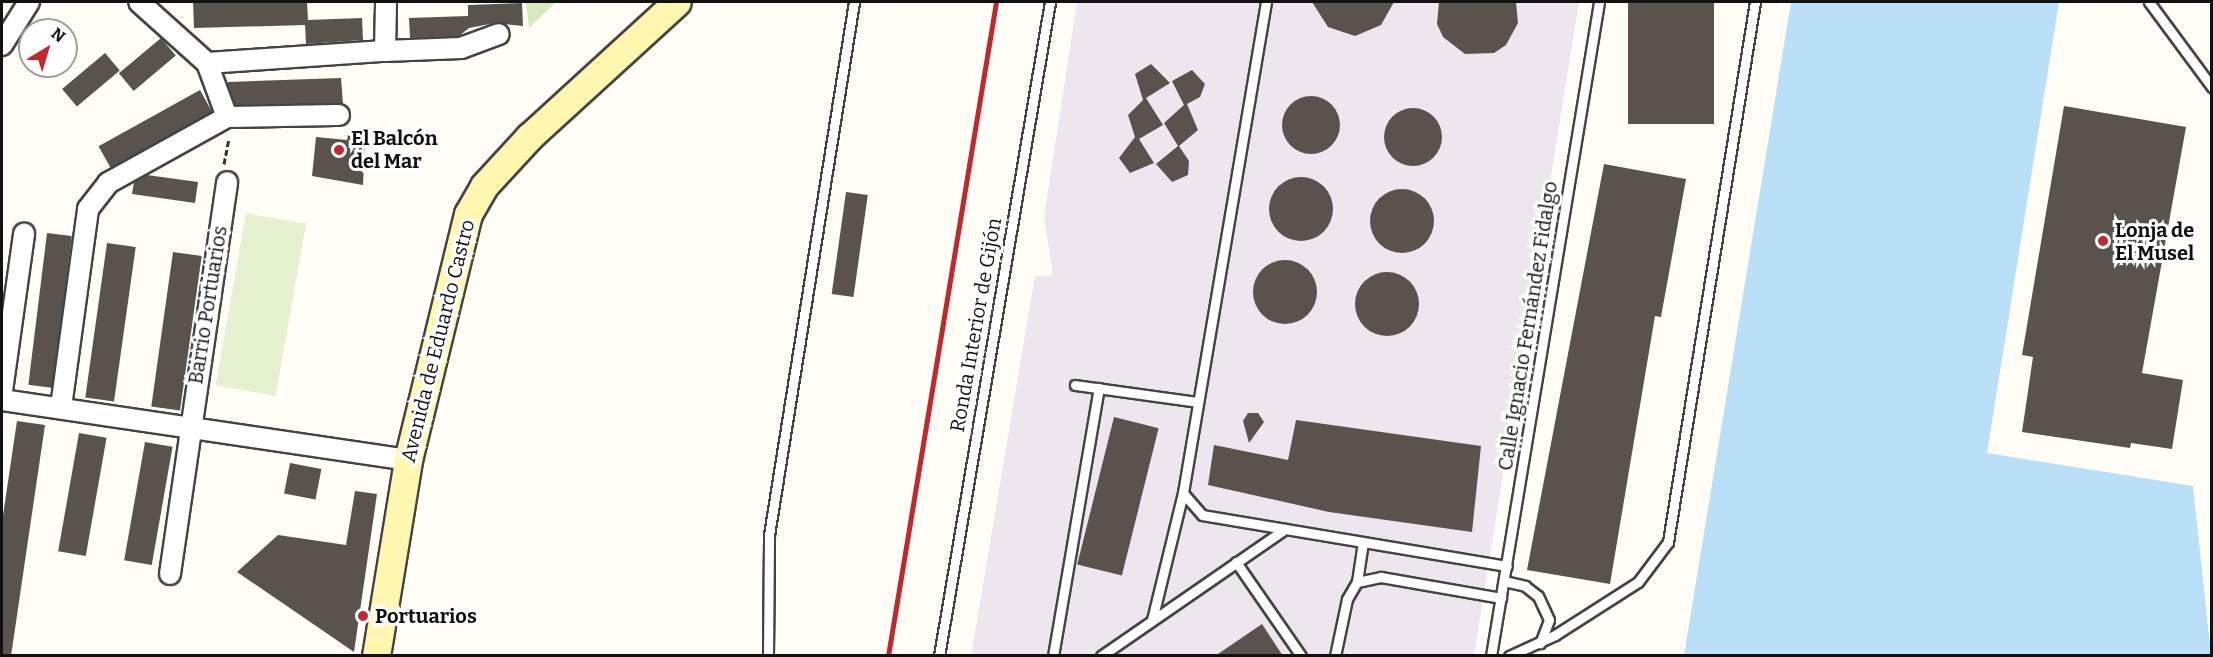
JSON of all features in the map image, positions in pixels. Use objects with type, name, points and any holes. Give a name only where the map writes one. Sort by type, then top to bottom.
[{"type":"street","points":[[2,45],[29,2]]},
{"type":"street","points":[[139,2],[207,63],[227,117]]},
{"type":"street","points":[[385,51],[386,2]]},
{"type":"street","name":"Avenida de Eduardo Castro","points":[[376,656],[408,460],[458,246],[484,186],[529,137],[677,2]]},
{"type":"street","points":[[207,63],[461,48],[499,34]]},
{"type":"street","points":[[61,407],[88,209],[108,183],[227,117],[339,115]]},
{"type":"street","name":"Barrio Portuarios","points":[[170,574],[189,428],[227,182]]},
{"type":"street","points":[[2,391],[24,234]]},
{"type":"street","points":[[2,400],[408,460]]},
{"type":"lane","points":[[768,656],[769,535],[854,2]]},
{"type":"lane","name":"Ronda Interior de Gijón","points":[[939,656],[1050,2]]},
{"type":"lane","points":[[1152,620],[1183,493],[1266,2]]},
{"type":"lane","name":"Calle Ignacio Fernández Fidalgo","points":[[1491,656],[1599,2]]},
{"type":"lane","points":[[1509,656],[1540,643],[1638,582],[1668,542],[1755,2]]},
{"type":"lane","points":[[2149,2],[2211,87]]},
{"type":"lane","points":[[1075,385],[1198,402]]},
{"type":"lane","points":[[1053,656],[1099,388]]},
{"type":"lane","points":[[1183,493],[1202,515],[1507,566]]},
{"type":"lane","points":[[1101,656],[1285,529]]},
{"type":"lane","points":[[1335,656],[1347,599],[1357,582],[1364,542]]},
{"type":"lane","points":[[1236,562],[1301,656]]},
{"type":"lane","points":[[1357,582],[1380,576],[1501,598]]},
{"type":"lane","points":[[1504,581],[1525,586],[1538,596],[1549,620],[1540,643]]},
{"type":"path","points":[[227,117],[232,125],[222,169],[227,182]]},
{"type":"shaded area","points":[[1077,2],[1579,2],[1474,655],[971,656],[1035,276],[1053,275],[1044,217]]},
{"type":"green space","points":[[526,2],[556,2],[529,28]]},
{"type":"green space","points":[[246,213],[306,224],[276,396],[216,385]]},
{"type":"water","points":[[1791,2],[2059,2],[1987,453],[2193,486],[2211,655],[1684,655]]},
{"type":"building","points":[[193,2],[307,2],[308,20],[362,18],[363,40],[306,44],[305,25],[194,28]]},
{"type":"building","points":[[1312,2],[1394,2],[1381,25],[1355,36],[1328,27]]},
{"type":"building","points":[[1439,2],[1516,2],[1518,23],[1506,45],[1494,53],[1465,54],[1443,37],[1437,24]]},
{"type":"building","points":[[1628,2],[1714,2],[1714,124],[1628,124]]},
{"type":"building","points":[[522,3],[523,26],[495,23],[469,28],[459,36],[410,38],[409,18],[468,16],[468,5]]},
{"type":"building","points":[[161,38],[176,56],[134,91],[119,73]]},
{"type":"building","points":[[105,53],[120,71],[77,107],[62,89]]},
{"type":"building","points":[[1151,64],[1170,83],[1146,98],[1163,125],[1139,139],[1154,163],[1130,173],[1119,158],[1135,137],[1128,115],[1143,100],[1135,74]]},
{"type":"building","points":[[1192,70],[1205,84],[1200,97],[1187,104],[1198,130],[1179,146],[1189,161],[1188,175],[1172,182],[1156,164],[1178,146],[1164,123],[1184,105],[1172,81]]},
{"type":"building","points":[[341,78],[343,104],[235,105],[228,86],[228,82]]},
{"type":"building","points":[[200,90],[212,112],[111,168],[99,146]]},
{"type":"building","points":[[1311,96],[1327,101],[1335,109],[1340,125],[1335,141],[1327,149],[1311,154],[1295,149],[1287,141],[1282,125],[1287,109],[1295,101]]},
{"type":"building","name":"Lonja de El Musel","points":[[2064,106],[2186,127],[2142,373],[2183,380],[2172,449],[2131,443],[2130,448],[2022,432],[2033,357],[2022,355]]},
{"type":"building","points":[[1413,108],[1429,113],[1437,121],[1442,137],[1437,153],[1429,161],[1413,166],[1397,161],[1389,153],[1384,137],[1389,121],[1397,113]]},
{"type":"building","name":"El Balcón del Mar","points":[[348,135],[365,138],[363,185],[312,176],[316,137],[347,140]]},
{"type":"building","points":[[1604,164],[1686,179],[1661,317],[1655,316],[1610,584],[1527,570]]},
{"type":"building","points":[[147,175],[198,182],[195,203],[132,194],[134,182]]},
{"type":"building","points":[[1301,177],[1319,183],[1327,191],[1333,209],[1327,227],[1319,235],[1301,241],[1283,235],[1275,227],[1269,209],[1275,191],[1283,183]]},
{"type":"building","points":[[1402,189],[1425,198],[1434,221],[1425,244],[1402,253],[1379,244],[1370,221],[1379,198]]},
{"type":"building","points":[[846,192],[868,195],[853,297],[832,294]]},
{"type":"building","points":[[47,233],[72,236],[53,388],[28,385]]},
{"type":"building","points":[[107,243],[136,247],[114,402],[85,397]]},
{"type":"building","points":[[173,252],[202,256],[180,411],[151,406]]},
{"type":"building","points":[[1285,260],[1303,266],[1311,274],[1317,292],[1311,310],[1303,318],[1285,324],[1267,318],[1259,310],[1253,292],[1259,274],[1267,266]]},
{"type":"building","points":[[1387,272],[1405,278],[1413,286],[1419,304],[1413,322],[1405,330],[1387,336],[1369,330],[1361,322],[1355,304],[1361,286],[1369,278]]},
{"type":"building","points":[[1248,413],[1258,413],[1264,422],[1249,443],[1243,421]]},
{"type":"building","points":[[1114,417],[1159,428],[1122,576],[1077,564]]},
{"type":"building","points":[[1296,420],[1481,446],[1472,532],[1329,512],[1208,485],[1214,445],[1288,460]]},
{"type":"building","points":[[17,421],[45,425],[11,656],[2,656],[2,522]]},
{"type":"building","points":[[79,433],[107,438],[86,556],[58,551]]},
{"type":"building","points":[[145,442],[173,447],[152,565],[124,560]]},
{"type":"building","points":[[290,463],[321,469],[315,500],[284,493]]},
{"type":"building","points":[[355,491],[377,494],[354,652],[237,572],[278,535],[346,545]]},
{"type":"building","points":[[1262,624],[1283,656],[1215,656]]},
{"type":"railway","points":[[888,656],[996,2]]},
{"type":"place","name":"El Balcón del Mar","points":[[339,150]]},
{"type":"place","name":"Lonja de El Musel","points":[[2103,241]]},
{"type":"place","name":"Portuarios","points":[[363,616]]}]
